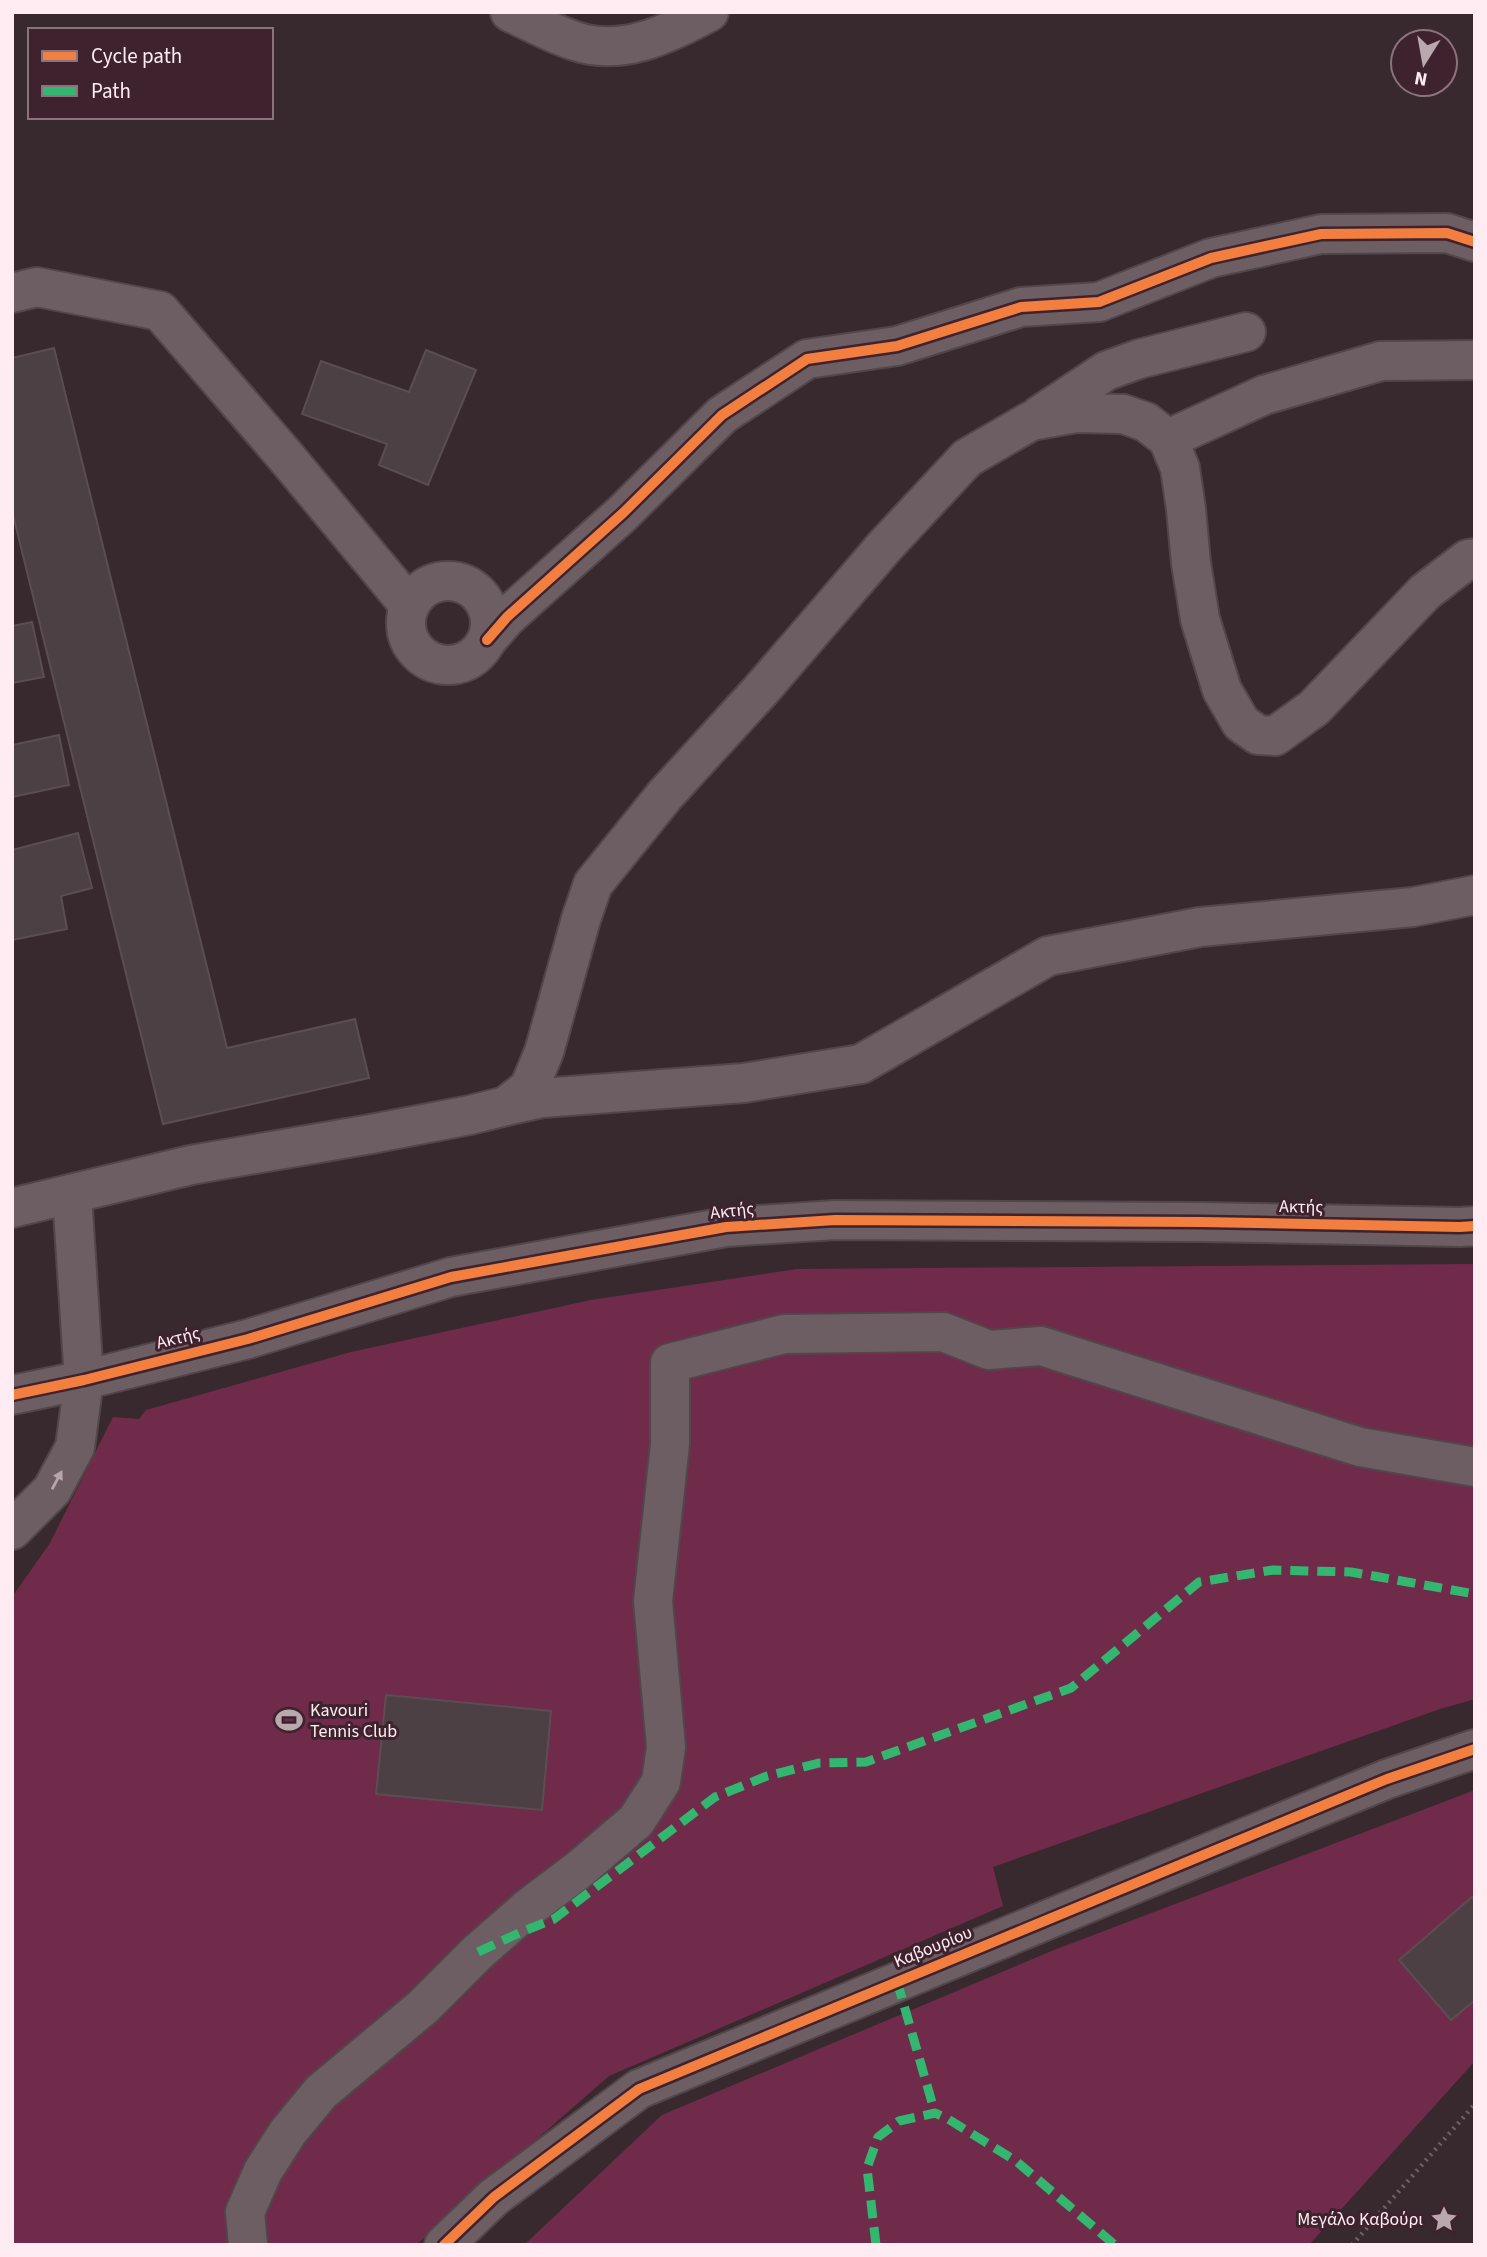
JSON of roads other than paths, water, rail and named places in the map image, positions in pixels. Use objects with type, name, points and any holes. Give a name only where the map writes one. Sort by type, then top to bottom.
[{"type":"street","points":[[520,13],[576,42],[611,47],[642,43],[709,12]]},
{"type":"street","points":[[487,640],[490,623],[487,607],[478,593],[464,584],[448,580],[432,583],[418,592],[409,605],[405,621],[407,637],[415,651],[427,661],[444,666],[462,664],[477,655],[507,617],[623,513],[722,415],[807,359],[897,346],[1021,307],[1099,302],[1211,258],[1321,234],[1447,233],[1475,242]]},
{"type":"street","points":[[12,293],[37,287],[160,311],[409,605]]},
{"type":"street","points":[[506,1106],[529,1088],[544,1052],[593,884],[665,795],[761,690],[885,546],[967,458],[1031,421],[1106,371],[1139,359],[1246,332]]},
{"type":"street","points":[[1168,439],[1264,396],[1381,361],[1475,360]]},
{"type":"street","points":[[1031,421],[1076,413],[1123,414],[1146,422],[1168,439],[1180,468],[1200,619],[1222,690],[1241,723],[1258,735],[1275,736],[1314,708],[1425,592],[1468,559],[1475,558]]},
{"type":"street","points":[[12,1208],[191,1165],[470,1115],[542,1098],[744,1083],[861,1063],[1048,956],[1199,927],[1413,906],[1475,895]]},
{"type":"street","points":[[12,1530],[52,1490],[75,1447],[84,1380],[72,1195]]},
{"type":"street","name":"Ακτής","points":[[12,1395],[248,1339],[451,1277],[726,1227],[835,1220],[1475,1226]]},
{"type":"street","points":[[248,2245],[245,2213],[263,2171],[288,2132],[321,2092],[423,2007],[478,1952],[527,1909],[636,1821],[661,1782],[666,1747],[653,1601],[670,1444],[670,1363],[785,1334],[943,1332],[989,1350],[1041,1346],[1360,1447],[1475,1467]]},
{"type":"street","name":"Καβουρίου","points":[[444,2245],[494,2197],[639,2089],[1387,1779],[1475,1749]]},
{"type":"place","name":"Kavouri Tennis Club","points":[[289,1720]]},
{"type":"place","name":"Μεγάλο Καβούρι","points":[[1444,2219]]}]
